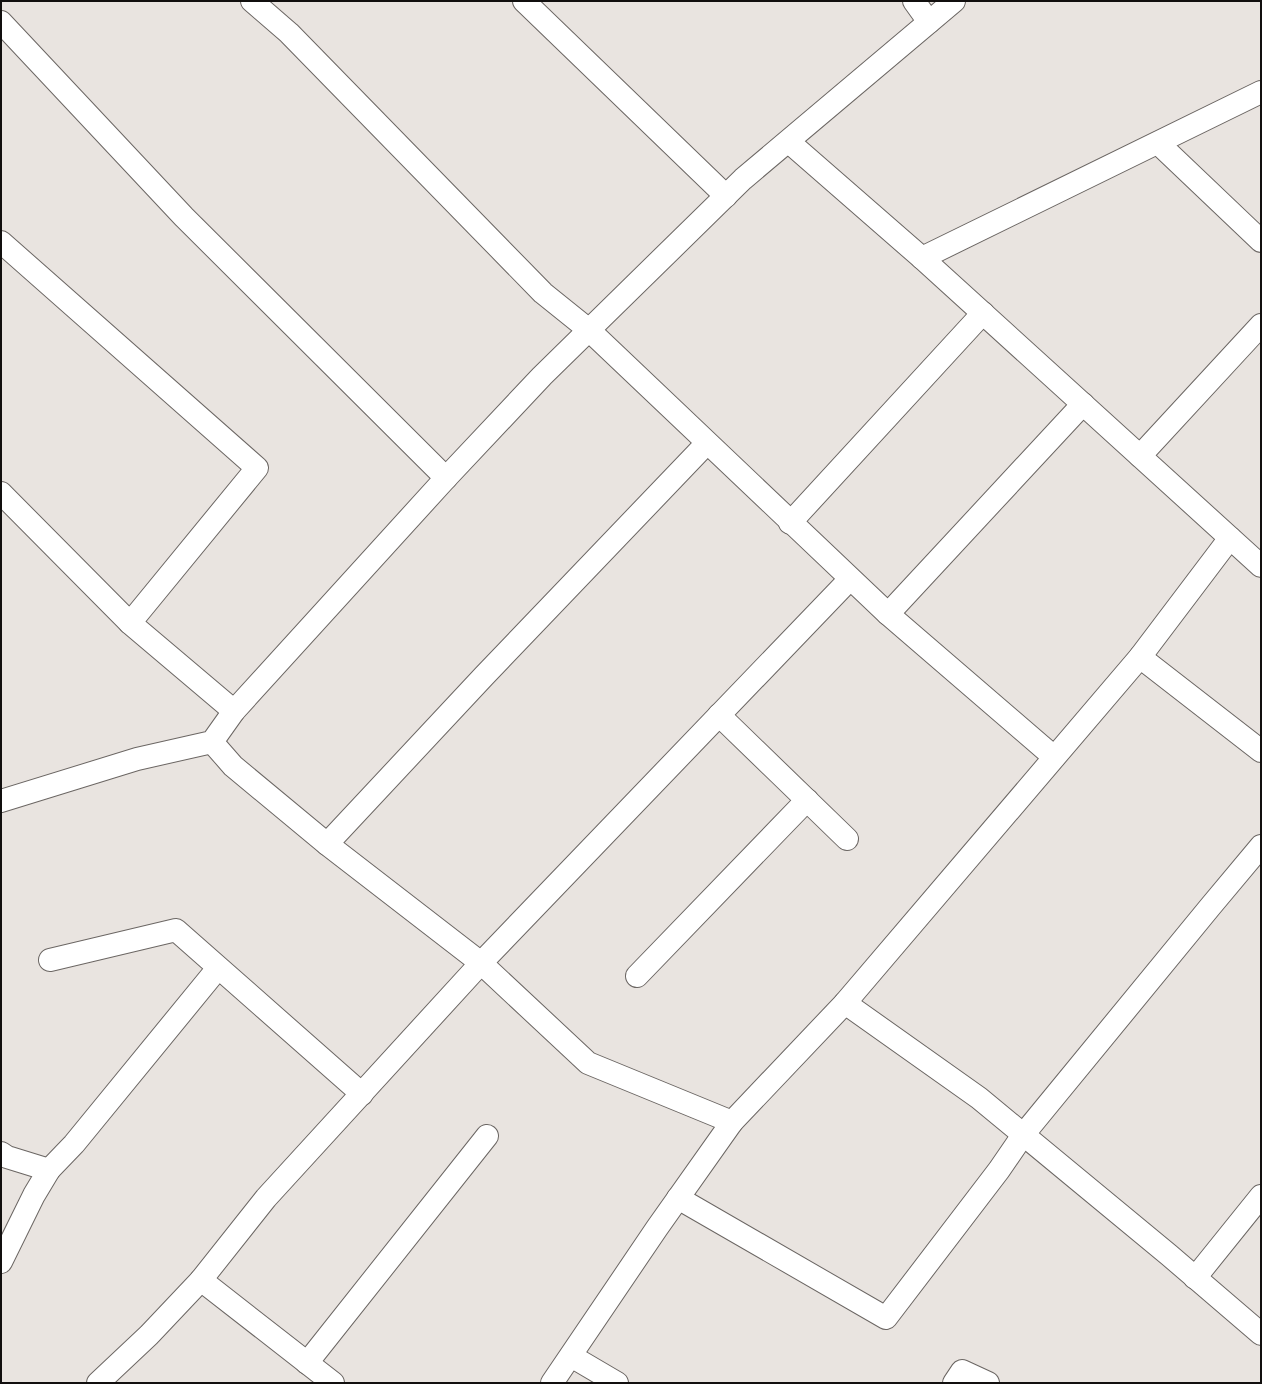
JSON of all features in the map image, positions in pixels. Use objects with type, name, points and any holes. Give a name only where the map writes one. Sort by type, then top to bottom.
[{"type":"street","points":[[252,1],[289,33],[543,293],[589,330],[790,523],[888,614],[1054,757]]},
{"type":"street","points":[[524,1],[726,196]]},
{"type":"street","points":[[914,1],[929,22]]},
{"type":"street","points":[[1,801],[137,759],[212,742],[234,712],[446,478],[542,376],[744,179],[954,1]]},
{"type":"street","points":[[1,22],[184,217],[446,478]]},
{"type":"street","points":[[922,258],[1261,92]]},
{"type":"street","points":[[788,142],[922,258],[1261,566]]},
{"type":"street","points":[[1158,143],[1261,241]]},
{"type":"street","points":[[1,242],[257,468],[130,623]]},
{"type":"street","points":[[790,523],[983,313]]},
{"type":"street","points":[[1140,456],[1261,325]]},
{"type":"street","points":[[888,614],[1083,404]]},
{"type":"street","points":[[327,844],[707,443]]},
{"type":"street","points":[[1,493],[130,623],[234,712]]},
{"type":"street","points":[[552,1383],[678,1198],[732,1122],[846,1003],[1140,657],[1230,538]]},
{"type":"street","points":[[98,1383],[149,1335],[201,1280],[266,1198],[481,963],[850,579]]},
{"type":"street","points":[[1140,657],[1261,751]]},
{"type":"street","points":[[719,715],[847,839]]},
{"type":"street","points":[[212,742],[233,766],[327,844],[481,963],[588,1063],[732,1122]]},
{"type":"street","points":[[637,976],[807,800]]},
{"type":"street","points":[[678,1198],[886,1318],[999,1170],[1023,1135],[1261,846]]},
{"type":"street","points":[[50,960],[176,930],[362,1094]]},
{"type":"street","points":[[1,1262],[34,1195],[49,1170],[74,1144],[218,968]]},
{"type":"street","points":[[846,1003],[979,1098],[1261,1334]]},
{"type":"street","points":[[307,1363],[487,1136]]},
{"type":"street","points":[[1,1153],[49,1170]]},
{"type":"street","points":[[1195,1278],[1261,1196]]},
{"type":"street","points":[[201,1280],[332,1383]]},
{"type":"street","points":[[571,1356],[617,1383]]},
{"type":"street","points":[[954,1383],[962,1371],[988,1383]]}]
